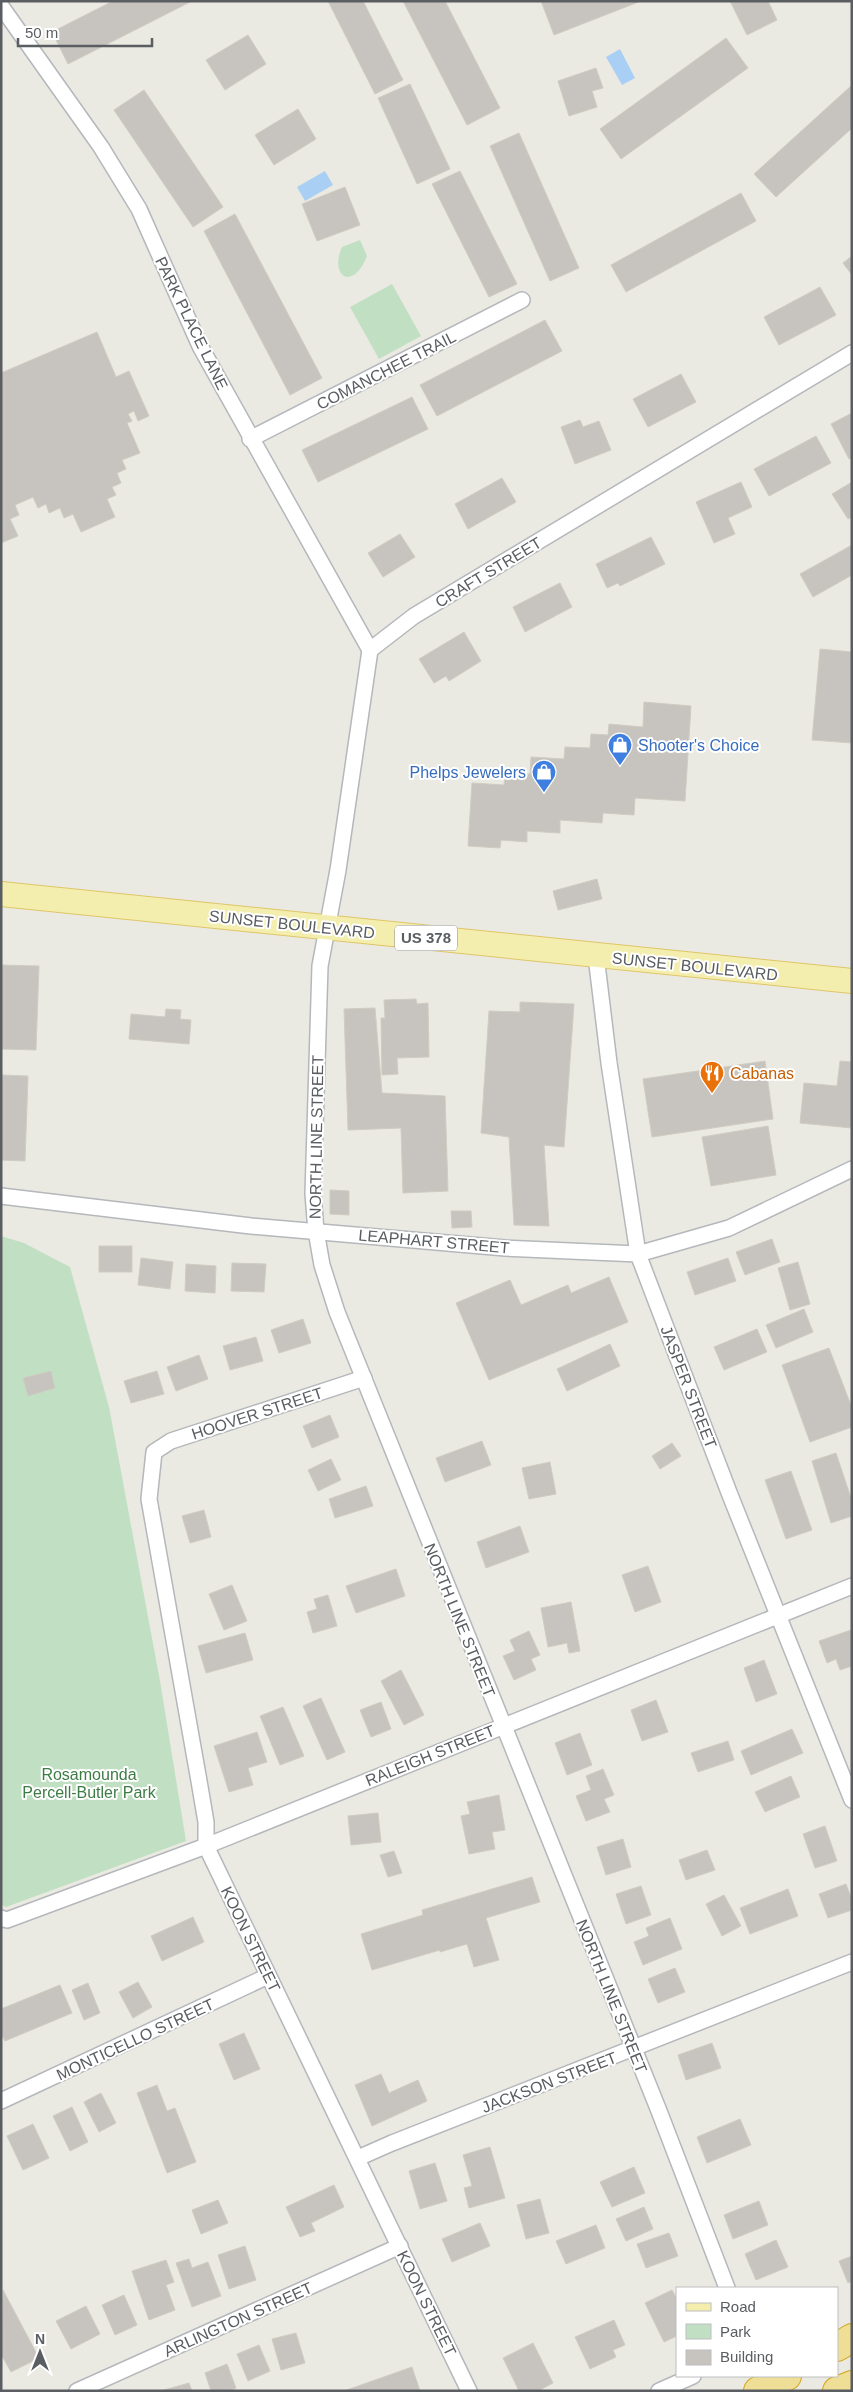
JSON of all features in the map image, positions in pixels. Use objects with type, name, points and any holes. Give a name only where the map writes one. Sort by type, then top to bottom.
[{"type":"highway","points":[[838,2346],[852,2338]]},
{"type":"highway","points":[[758,2391],[785,2377]]},
{"type":"highway","points":[[837,2391],[852,2385]]},
{"type":"main road","name":"SUNSET BOULEVARD","points":[[1,894],[852,981]]},
{"type":"street","name":"PARK PLACE LANE","points":[[1,6],[101,147],[138,208],[200,346],[250,440],[370,650]]},
{"type":"street","name":"COMANCHEE TRAIL","points":[[250,440],[522,300]]},
{"type":"street","name":"CRAFT STREET","points":[[370,650],[414,616],[852,353]]},
{"type":"street","points":[[327,928],[339,861],[370,650]]},
{"type":"street","name":"NORTH LINE STREET","points":[[327,928],[320,966],[313,1194],[316,1230],[322,1265],[337,1312],[727,2287]]},
{"type":"street","name":"JASPER STREET","points":[[596,956],[609,1064],[638,1254],[852,1800]]},
{"type":"street","name":"LEAPHART STREET","points":[[1,1196],[251,1226],[316,1230],[505,1248],[638,1254],[729,1228],[852,1169]]},
{"type":"street","name":"HOOVER STREET","points":[[154,1452],[171,1441],[364,1378]]},
{"type":"street","name":"KOON STREET","points":[[154,1452],[149,1499],[206,1822],[206,1846],[469,2391]]},
{"type":"street","name":"RALEIGH STREET","points":[[4,1919],[206,1846],[502,1725],[627,1678],[852,1586]]},
{"type":"street","name":"JACKSON STREET","points":[[358,2158],[852,1962]]},
{"type":"street","name":"MONTICELLO STREET","points":[[1,2101],[268,1976]]},
{"type":"street","name":"ARLINGTON STREET","points":[[77,2391],[400,2246]]},
{"type":"street","points":[[658,2391],[691,2377]]},
{"type":"green space","points":[[360,240],[367,256],[355,274],[349,277],[344,276],[340,272],[338,265],[342,247]]},
{"type":"green space","points":[[392,284],[421,336],[379,359],[350,307]]},
{"type":"green space","name":"Rosamounda Percell-Butler Park","points":[[1,1236],[24,1243],[70,1267],[109,1407],[160,1681],[186,1841],[6,1907],[1,1905]]},
{"type":"water","points":[[620,49],[635,78],[622,85],[606,57]]},
{"type":"water","points":[[325,171],[333,185],[305,201],[297,187]]},
{"type":"building","points":[[113,1],[192,1],[68,64],[52,32]]},
{"type":"building","points":[[328,1],[363,1],[403,80],[375,94]]},
{"type":"building","points":[[403,1],[445,1],[500,108],[467,125]]},
{"type":"building","points":[[541,1],[641,1],[554,35]]},
{"type":"building","points":[[730,1],[768,1],[777,20],[747,35]]},
{"type":"building","points":[[248,35],[266,64],[225,90],[206,60]]},
{"type":"building","points":[[726,38],[748,68],[621,159],[600,129]]},
{"type":"building","points":[[596,68],[603,88],[592,91],[597,107],[569,116],[558,81]]},
{"type":"building","points":[[410,84],[450,169],[417,184],[378,98]]},
{"type":"building","points":[[852,85],[852,128],[776,197],[754,174]]},
{"type":"building","points":[[144,90],[223,207],[193,227],[114,110]]},
{"type":"building","points":[[298,109],[316,139],[274,165],[255,135]]},
{"type":"building","points":[[519,133],[579,268],[550,281],[490,146]]},
{"type":"building","points":[[460,171],[517,284],[489,297],[432,184]]},
{"type":"building","points":[[345,187],[360,225],[317,241],[302,204]]},
{"type":"building","points":[[741,193],[756,221],[626,292],[611,265]]},
{"type":"building","points":[[235,214],[322,378],[290,395],[204,231]]},
{"type":"building","points":[[852,256],[852,275],[843,263]]},
{"type":"building","points":[[820,287],[836,315],[779,345],[764,317]]},
{"type":"building","points":[[545,320],[562,351],[437,416],[420,385]]},
{"type":"building","points":[[97,332],[116,377],[129,371],[149,416],[138,421],[134,411],[128,414],[132,421],[127,423],[140,453],[122,460],[126,469],[117,473],[121,483],[112,487],[116,495],[107,499],[115,517],[81,532],[73,514],[64,518],[60,508],[49,513],[46,504],[38,508],[33,497],[15,505],[19,515],[10,519],[18,536],[1,543],[1,373]]},
{"type":"building","points":[[681,374],[696,402],[648,427],[633,399]]},
{"type":"building","points":[[412,397],[428,429],[318,482],[302,450]]},
{"type":"building","points":[[852,413],[852,458],[849,459],[831,424]]},
{"type":"building","points":[[580,420],[583,427],[599,421],[611,450],[575,464],[561,427]]},
{"type":"building","points":[[816,436],[831,463],[769,496],[754,469]]},
{"type":"building","points":[[502,478],[516,502],[468,529],[455,504]]},
{"type":"building","points":[[741,482],[752,507],[728,518],[735,534],[714,543],[696,502]]},
{"type":"building","points":[[852,482],[852,517],[848,519],[832,494]]},
{"type":"building","points":[[400,534],[415,557],[383,577],[368,553]]},
{"type":"building","points":[[651,537],[665,564],[620,586],[618,583],[607,588],[596,564]]},
{"type":"building","points":[[852,545],[852,575],[813,597],[800,574]]},
{"type":"building","points":[[560,583],[572,607],[525,632],[513,607]]},
{"type":"building","points":[[464,632],[481,661],[449,681],[446,676],[434,683],[419,659]]},
{"type":"building","points":[[820,649],[852,652],[852,743],[812,740]]},
{"type":"building","points":[[644,702],[691,706],[685,801],[635,798],[634,815],[603,813],[602,823],[560,820],[560,833],[527,831],[527,842],[501,840],[500,848],[468,846],[472,783],[504,785],[505,773],[530,774],[531,757],[564,759],[565,747],[590,748],[591,734],[608,735],[609,724],[643,727]]},
{"type":"building","points":[[597,879],[602,899],[558,910],[553,891]]},
{"type":"building","points":[[1,965],[39,966],[36,1050],[1,1049]]},
{"type":"building","points":[[416,999],[417,1004],[428,1003],[429,1057],[397,1058],[398,1074],[382,1075],[381,1018],[385,1018],[384,1000]]},
{"type":"building","points":[[520,1002],[574,1004],[564,1147],[544,1145],[549,1226],[514,1225],[509,1137],[481,1133],[489,1011],[520,1012]]},
{"type":"building","points":[[375,1008],[382,1093],[445,1096],[448,1191],[403,1193],[401,1128],[348,1130],[344,1009]]},
{"type":"building","points":[[166,1009],[181,1010],[180,1019],[191,1020],[189,1044],[129,1039],[131,1014],[165,1017]]},
{"type":"building","points":[[765,1061],[773,1119],[652,1137],[643,1079]]},
{"type":"building","points":[[840,1061],[852,1062],[852,1128],[800,1123],[804,1083],[837,1086]]},
{"type":"building","points":[[1,1075],[28,1076],[25,1161],[1,1160]]},
{"type":"building","points":[[768,1126],[776,1175],[711,1186],[702,1137]]},
{"type":"building","points":[[330,1190],[349,1191],[349,1215],[330,1214]]},
{"type":"building","points":[[451,1211],[471,1211],[472,1227],[452,1228]]},
{"type":"building","points":[[772,1239],[780,1262],[745,1275],[736,1252]]},
{"type":"building","points":[[99,1246],[132,1246],[132,1272],[99,1272]]},
{"type":"building","points":[[141,1258],[173,1262],[170,1289],[138,1285]]},
{"type":"building","points":[[728,1258],[736,1281],[695,1295],[687,1272]]},
{"type":"building","points":[[798,1262],[810,1304],[790,1310],[778,1268]]},
{"type":"building","points":[[232,1263],[266,1264],[264,1292],[231,1291]]},
{"type":"building","points":[[186,1264],[216,1266],[215,1293],[185,1291]]},
{"type":"building","points":[[609,1277],[628,1322],[489,1380],[456,1303],[510,1280],[521,1305],[568,1285],[571,1293]]},
{"type":"building","points":[[804,1309],[813,1332],[776,1348],[766,1325]]},
{"type":"building","points":[[303,1319],[311,1343],[279,1353],[271,1330]]},
{"type":"building","points":[[757,1329],[767,1352],[724,1370],[714,1347]]},
{"type":"building","points":[[256,1337],[263,1361],[230,1370],[223,1346]]},
{"type":"building","points":[[610,1344],[620,1366],[567,1391],[557,1369]]},
{"type":"building","points":[[829,1348],[852,1408],[852,1427],[810,1442],[782,1365]]},
{"type":"building","points":[[199,1355],[208,1379],[176,1391],[167,1367]]},
{"type":"building","points":[[51,1371],[55,1388],[28,1396],[23,1378]]},
{"type":"building","points":[[157,1371],[164,1394],[131,1403],[124,1381]]},
{"type":"building","points":[[330,1415],[339,1437],[312,1448],[303,1426]]},
{"type":"building","points":[[482,1441],[491,1465],[445,1482],[436,1458]]},
{"type":"building","points":[[672,1443],[681,1456],[660,1469],[652,1456]]},
{"type":"building","points":[[836,1453],[852,1501],[852,1516],[831,1523],[812,1461]]},
{"type":"building","points":[[331,1459],[341,1480],[318,1491],[308,1470]]},
{"type":"building","points":[[550,1462],[556,1494],[529,1499],[522,1468]]},
{"type":"building","points":[[791,1471],[812,1530],[786,1539],[765,1480]]},
{"type":"building","points":[[366,1486],[373,1506],[335,1518],[329,1499]]},
{"type":"building","points":[[204,1510],[211,1537],[190,1543],[182,1516]]},
{"type":"building","points":[[520,1526],[529,1552],[486,1568],[477,1542]]},
{"type":"building","points":[[648,1566],[661,1602],[635,1612],[622,1575]]},
{"type":"building","points":[[396,1569],[405,1596],[356,1613],[346,1586]]},
{"type":"building","points":[[232,1585],[247,1621],[224,1630],[209,1594]]},
{"type":"building","points":[[328,1595],[337,1626],[313,1633],[307,1612],[317,1609],[314,1599]]},
{"type":"building","points":[[571,1602],[580,1651],[569,1653],[567,1643],[548,1647],[541,1608]]},
{"type":"building","points":[[851,1630],[852,1666],[840,1670],[836,1659],[827,1663],[819,1641]]},
{"type":"building","points":[[529,1631],[540,1655],[531,1659],[536,1670],[514,1680],[503,1656],[515,1651],[510,1640]]},
{"type":"building","points":[[245,1633],[253,1660],[206,1673],[198,1646]]},
{"type":"building","points":[[764,1660],[777,1694],[756,1702],[744,1668]]},
{"type":"building","points":[[401,1670],[424,1715],[404,1725],[381,1681]]},
{"type":"building","points":[[321,1698],[345,1752],[327,1760],[303,1706]]},
{"type":"building","points":[[656,1700],[668,1732],[642,1741],[631,1710]]},
{"type":"building","points":[[381,1702],[391,1729],[371,1737],[360,1710]]},
{"type":"building","points":[[283,1707],[304,1756],[280,1765],[260,1716]]},
{"type":"building","points":[[792,1729],[803,1753],[751,1775],[741,1751]]},
{"type":"building","points":[[257,1732],[267,1762],[248,1768],[253,1785],[229,1792],[214,1746]]},
{"type":"building","points":[[580,1733],[592,1765],[567,1775],[555,1743]]},
{"type":"building","points":[[728,1741],[734,1760],[698,1772],[691,1753]]},
{"type":"building","points":[[603,1769],[614,1795],[604,1799],[610,1812],[586,1821],[576,1796],[591,1790],[586,1776]]},
{"type":"building","points":[[791,1776],[800,1797],[765,1812],[755,1792]]},
{"type":"building","points":[[499,1795],[505,1830],[492,1832],[495,1849],[469,1854],[461,1816],[470,1814],[467,1802]]},
{"type":"building","points":[[378,1813],[381,1842],[351,1845],[348,1816]]},
{"type":"building","points":[[825,1826],[837,1861],[815,1868],[803,1834]]},
{"type":"building","points":[[623,1839],[631,1867],[606,1875],[597,1847]]},
{"type":"building","points":[[707,1850],[715,1870],[686,1880],[679,1860]]},
{"type":"building","points":[[394,1851],[402,1873],[388,1877],[380,1855]]},
{"type":"building","points":[[532,1877],[540,1902],[486,1918],[499,1960],[474,1967],[467,1944],[372,1970],[361,1934],[423,1915],[422,1910]]},
{"type":"building","points":[[846,1884],[852,1900],[852,1910],[828,1918],[819,1894]]},
{"type":"building","points":[[641,1886],[651,1915],[626,1924],[616,1894]]},
{"type":"building","points":[[788,1889],[798,1916],[750,1934],[740,1908]]},
{"type":"building","points":[[724,1895],[741,1926],[722,1936],[706,1904]]},
{"type":"building","points":[[193,1917],[204,1942],[162,1961],[151,1936]]},
{"type":"building","points":[[670,1918],[682,1949],[643,1965],[634,1942],[649,1936],[646,1928]]},
{"type":"building","points":[[675,1968],[685,1992],[658,2003],[648,1979]]},
{"type":"building","points":[[138,1982],[152,2007],[133,2018],[119,1992]]},
{"type":"building","points":[[88,1983],[100,2013],[84,2020],[72,1990]]},
{"type":"building","points":[[60,1985],[72,2013],[5,2041],[1,2033],[1,2009]]},
{"type":"building","points":[[244,2033],[260,2069],[234,2080],[219,2044]]},
{"type":"building","points":[[712,2043],[721,2068],[686,2080],[678,2055]]},
{"type":"building","points":[[381,2074],[389,2093],[418,2080],[427,2101],[372,2126],[355,2085]]},
{"type":"building","points":[[157,2085],[167,2111],[175,2108],[196,2162],[167,2173],[137,2093]]},
{"type":"building","points":[[101,2093],[116,2123],[99,2132],[84,2102]]},
{"type":"building","points":[[72,2107],[88,2142],[70,2151],[53,2116]]},
{"type":"building","points":[[740,2119],[751,2145],[707,2163],[697,2137]]},
{"type":"building","points":[[33,2124],[49,2158],[23,2170],[7,2136]]},
{"type":"building","points":[[490,2147],[505,2198],[469,2208],[464,2188],[472,2186],[463,2155]]},
{"type":"building","points":[[435,2163],[447,2201],[420,2209],[409,2171]]},
{"type":"building","points":[[634,2167],[645,2193],[612,2207],[600,2182]]},
{"type":"building","points":[[334,2185],[344,2207],[311,2223],[315,2231],[300,2237],[286,2207]]},
{"type":"building","points":[[540,2199],[549,2233],[526,2239],[517,2205]]},
{"type":"building","points":[[218,2200],[228,2223],[201,2234],[192,2210]]},
{"type":"building","points":[[759,2201],[768,2225],[733,2239],[724,2215]]},
{"type":"building","points":[[644,2207],[653,2229],[626,2241],[616,2219]]},
{"type":"building","points":[[480,2223],[490,2246],[452,2262],[442,2239]]},
{"type":"building","points":[[596,2225],[605,2248],[566,2264],[556,2241]]},
{"type":"building","points":[[669,2233],[678,2256],[646,2268],[637,2244]]},
{"type":"building","points":[[776,2240],[788,2267],[756,2280],[745,2254]]},
{"type":"building","points":[[245,2246],[256,2280],[229,2289],[218,2255]]},
{"type":"building","points":[[852,2256],[852,2281],[848,2283],[839,2261]]},
{"type":"building","points":[[189,2259],[192,2268],[208,2262],[221,2296],[192,2307],[176,2263]]},
{"type":"building","points":[[166,2260],[174,2282],[166,2285],[175,2310],[149,2320],[132,2271]]},
{"type":"building","points":[[3,2290],[39,2358],[11,2372],[1,2354]]},
{"type":"building","points":[[672,2290],[676,2297],[676,2336],[664,2342],[645,2303]]},
{"type":"building","points":[[124,2295],[137,2325],[115,2335],[102,2305]]},
{"type":"building","points":[[86,2306],[100,2334],[71,2349],[56,2321]]},
{"type":"building","points":[[614,2320],[625,2345],[613,2350],[616,2357],[590,2369],[575,2337]]},
{"type":"building","points":[[296,2333],[305,2363],[281,2370],[272,2339]]},
{"type":"building","points":[[533,2343],[553,2383],[538,2391],[519,2391],[503,2358]]},
{"type":"building","points":[[259,2345],[270,2371],[248,2381],[237,2354]]},
{"type":"building","points":[[227,2364],[236,2388],[229,2391],[211,2391],[205,2373]]},
{"type":"building","points":[[412,2367],[420,2391],[344,2391]]},
{"type":"building","points":[[189,2383],[192,2391],[164,2390]]},
{"type":"place","name":"Shooter's Choice","points":[[620,766]]},
{"type":"place","name":"Phelps Jewelers","points":[[544,793]]},
{"type":"place","name":"Cabanas","points":[[712,1094]]}]
